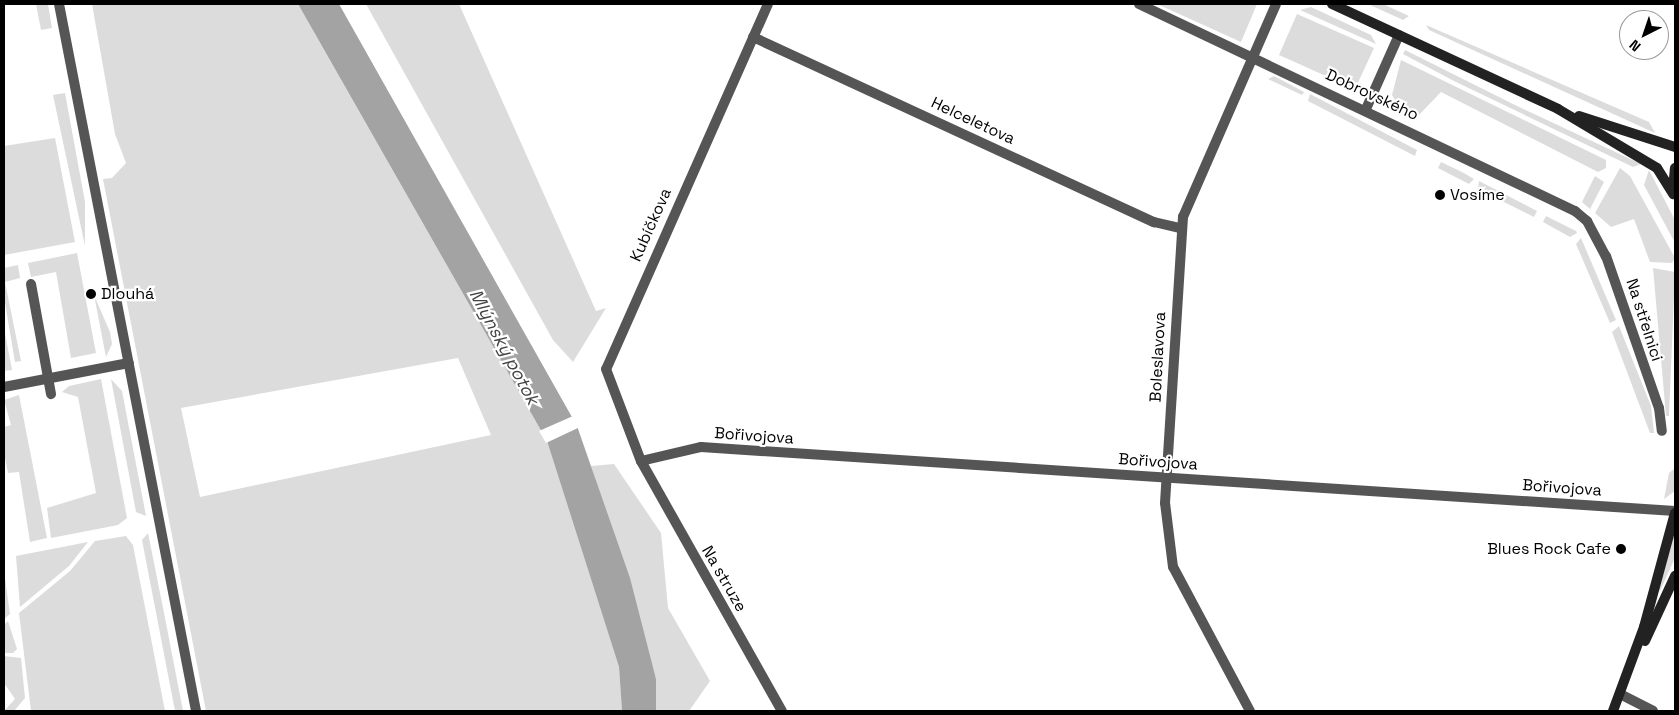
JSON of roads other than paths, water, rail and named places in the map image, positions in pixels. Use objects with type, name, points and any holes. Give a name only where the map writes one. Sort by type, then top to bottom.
[{"type":"main road","points":[[1332,4],[1558,109],[1657,168],[1674,197]]},
{"type":"main road","points":[[1558,109],[1675,147]]},
{"type":"main road","points":[[1674,197],[1675,168]]},
{"type":"main road","points":[[1613,711],[1630,668],[1675,512]]},
{"type":"main road","points":[[1630,668],[1675,576]]},
{"type":"street","points":[[59,4],[196,711]]},
{"type":"street","name":"Kubíčkova","points":[[641,461],[606,369],[768,4]]},
{"type":"street","name":"Dobrovského","points":[[1139,4],[1253,55],[1565,204],[1587,222]]},
{"type":"street","name":"Boleslavova","points":[[1250,711],[1173,567],[1165,526],[1166,478],[1181,228],[1192,190],[1276,4]]},
{"type":"street","points":[[1366,109],[1399,36]]},
{"type":"street","name":"Helceletova","points":[[753,37],[1154,222],[1181,228]]},
{"type":"street","name":"Na střelnici","points":[[1587,222],[1606,256],[1659,408],[1662,431]]},
{"type":"street","points":[[31,284],[51,394]]},
{"type":"street","points":[[4,387],[129,363]]},
{"type":"street","name":"Bořivojova","points":[[641,461],[701,447],[1675,512]]},
{"type":"street","name":"Na struze","points":[[641,461],[782,711]]},
{"type":"street","points":[[1620,694],[1653,711]]},
{"type":"water","name":"Mlýnský potok","points":[[298,4],[339,4],[577,426],[630,578],[656,679],[656,711],[622,711],[619,667],[547,441]]},
{"type":"place","name":"Vosíme","points":[[1440,195]]},
{"type":"place","name":"Dlouhá","points":[[91,294]]},
{"type":"place","name":"Blues Rock Cafe","points":[[1621,549]]}]
